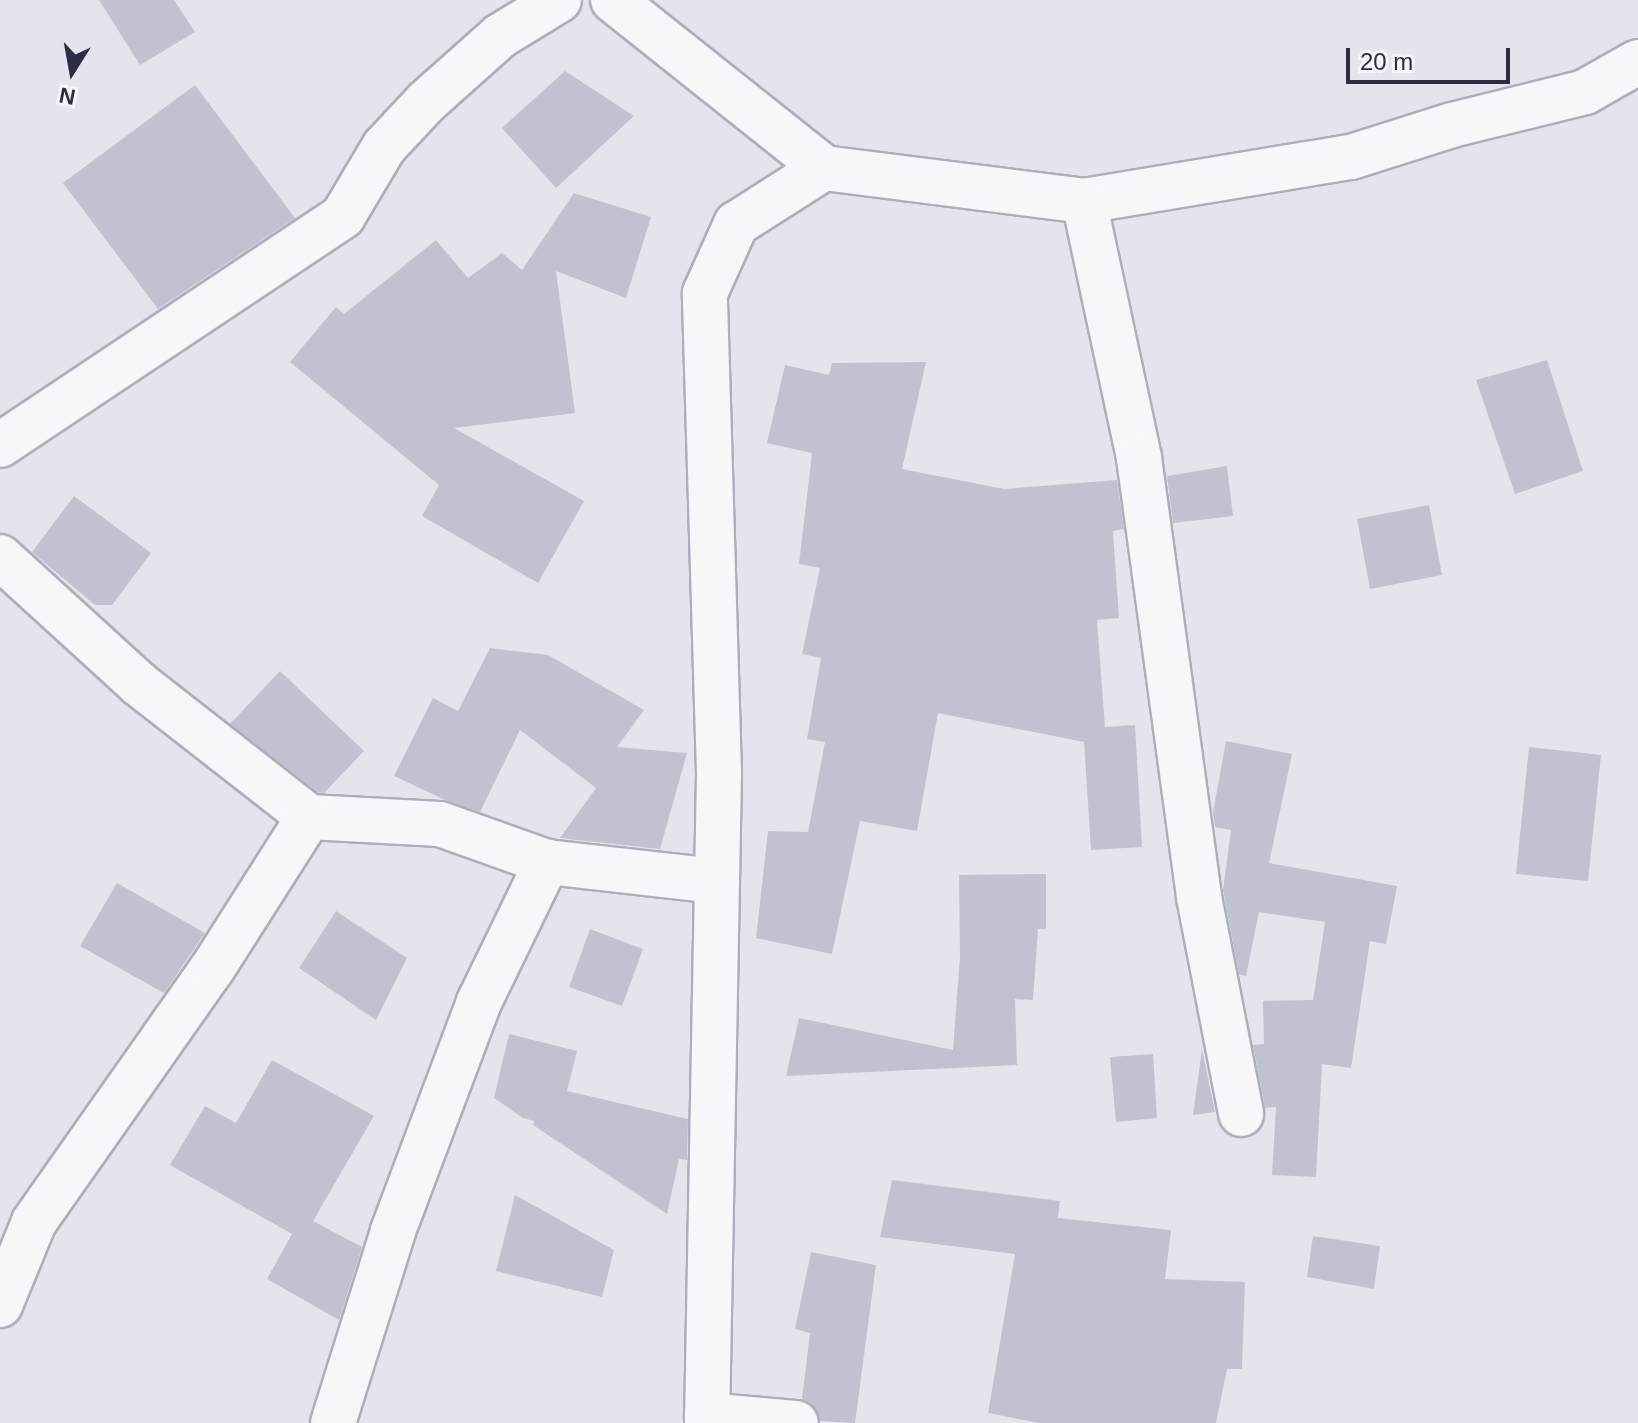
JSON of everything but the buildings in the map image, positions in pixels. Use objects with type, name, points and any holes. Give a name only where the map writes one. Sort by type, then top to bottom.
[{"type":"street","points":[[0,445],[343,216],[384,147],[426,102],[500,36],[559,0]]},
{"type":"street","points":[[613,0],[824,168],[1084,201],[1351,157],[1452,125],[1585,92],[1638,62]]},
{"type":"street","points":[[796,1423],[707,1419],[719,773],[705,293],[736,224],[824,168]]},
{"type":"street","points":[[1084,201],[1139,458],[1199,897],[1241,1114]]},
{"type":"street","points":[[0,557],[139,684],[309,817],[440,824],[547,862],[717,881]]},
{"type":"street","points":[[0,1305],[34,1222],[212,969],[309,817]]},
{"type":"street","points":[[333,1423],[393,1231],[479,1002],[547,862]]}]
